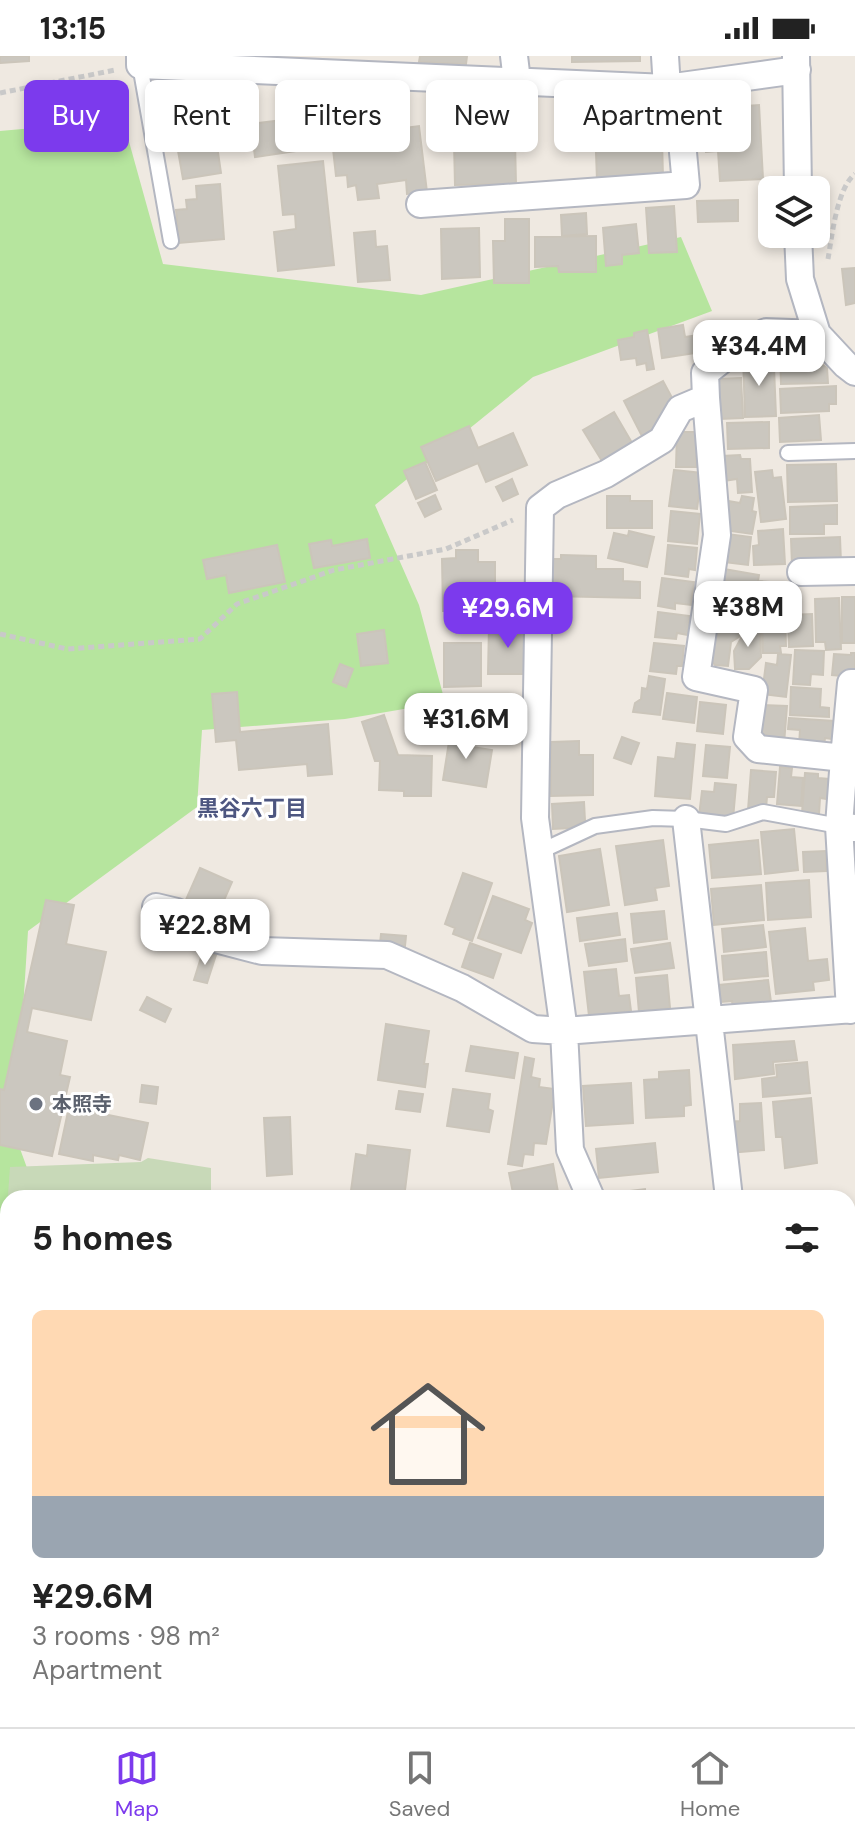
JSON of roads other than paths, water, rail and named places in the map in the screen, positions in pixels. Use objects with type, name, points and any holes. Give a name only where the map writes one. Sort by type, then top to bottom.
[{"type":"street","points":[[665,56],[670,80]]},
{"type":"street","points":[[140,60],[515,69],[611,80]]},
{"type":"street","points":[[708,80],[796,63],[798,176]]},
{"type":"street","points":[[420,204],[686,185],[681,152]]},
{"type":"street","points":[[799,248],[800,279],[817,334],[855,372]]},
{"type":"street","points":[[817,334],[766,332],[734,350],[705,373],[717,535],[696,677],[754,690],[747,737],[758,749],[844,758]]},
{"type":"street","points":[[588,1190],[570,1150],[564,1031],[535,818],[540,508],[557,495],[606,474],[662,440],[680,409],[706,398]]},
{"type":"street","points":[[801,572],[855,571]]},
{"type":"street","points":[[156,907],[177,912],[200,935],[262,951],[387,955],[462,988],[533,1029],[564,1031],[853,1010],[844,758],[851,683],[855,683]]},
{"type":"street","points":[[686,819],[728,1190]]},
{"type":"lane","points":[[140,60],[171,241]]},
{"type":"lane","points":[[788,453],[855,451]]},
{"type":"lane","points":[[539,852],[595,826],[653,818],[726,824],[763,812],[847,827]]},
{"type":"place","name":"本照寺","points":[[36,1104]]},
{"type":"district","name":"黒谷六丁目","points":[[252,808]]}]
